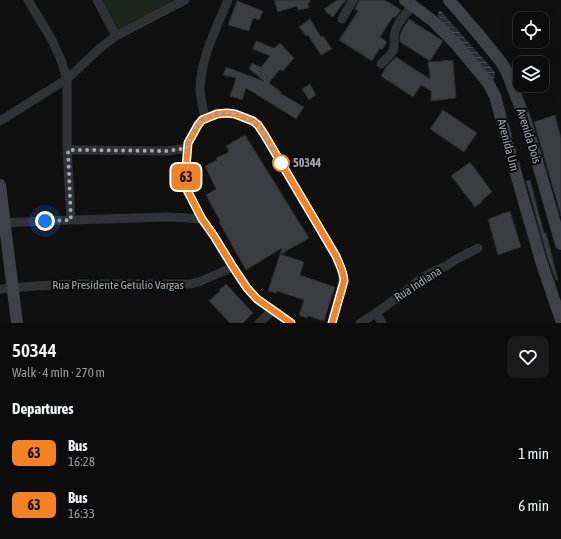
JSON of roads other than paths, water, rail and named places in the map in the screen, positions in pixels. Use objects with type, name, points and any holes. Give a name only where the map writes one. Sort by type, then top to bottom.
[{"type":"street","points":[[28,0],[52,40],[61,60],[67,79],[71,220]]},
{"type":"street","points":[[97,0],[116,36]]},
{"type":"street","points":[[0,121],[67,79],[99,49],[116,36],[185,0]]},
{"type":"street","points":[[205,118],[201,102],[201,76],[208,49],[228,0]]},
{"type":"street","points":[[342,20],[353,0]]},
{"type":"street","name":"Avenida Dois","points":[[449,0],[480,36],[506,70],[526,122],[561,244]]},
{"type":"street","points":[[381,64],[393,51],[395,30],[409,2]]},
{"type":"street","name":"Avenida Um","points":[[409,2],[433,20],[456,44],[488,83],[494,96],[541,260],[561,320]]},
{"type":"street","points":[[291,323],[257,299],[247,288],[202,219],[188,192],[186,187],[187,148],[198,125],[205,118],[217,114],[235,114],[253,121],[258,125],[264,134],[336,256],[341,269],[344,281],[332,323]]},
{"type":"street","points":[[68,150],[167,151],[187,148]]},
{"type":"street","points":[[0,185],[3,223],[17,323]]},
{"type":"street","points":[[3,223],[169,218],[202,219]]},
{"type":"street","name":"Rua Indiana","points":[[360,323],[432,272],[478,248]]},
{"type":"street","name":"Rua Presidente Getulio Vargas","points":[[0,289],[72,284],[190,284],[201,281],[233,267]]},
{"type":"street","points":[[259,323],[273,310]]},
{"type":"street","points":[[376,313],[382,323]]},
{"type":"place","name":"50344","points":[[281,163]]}]
